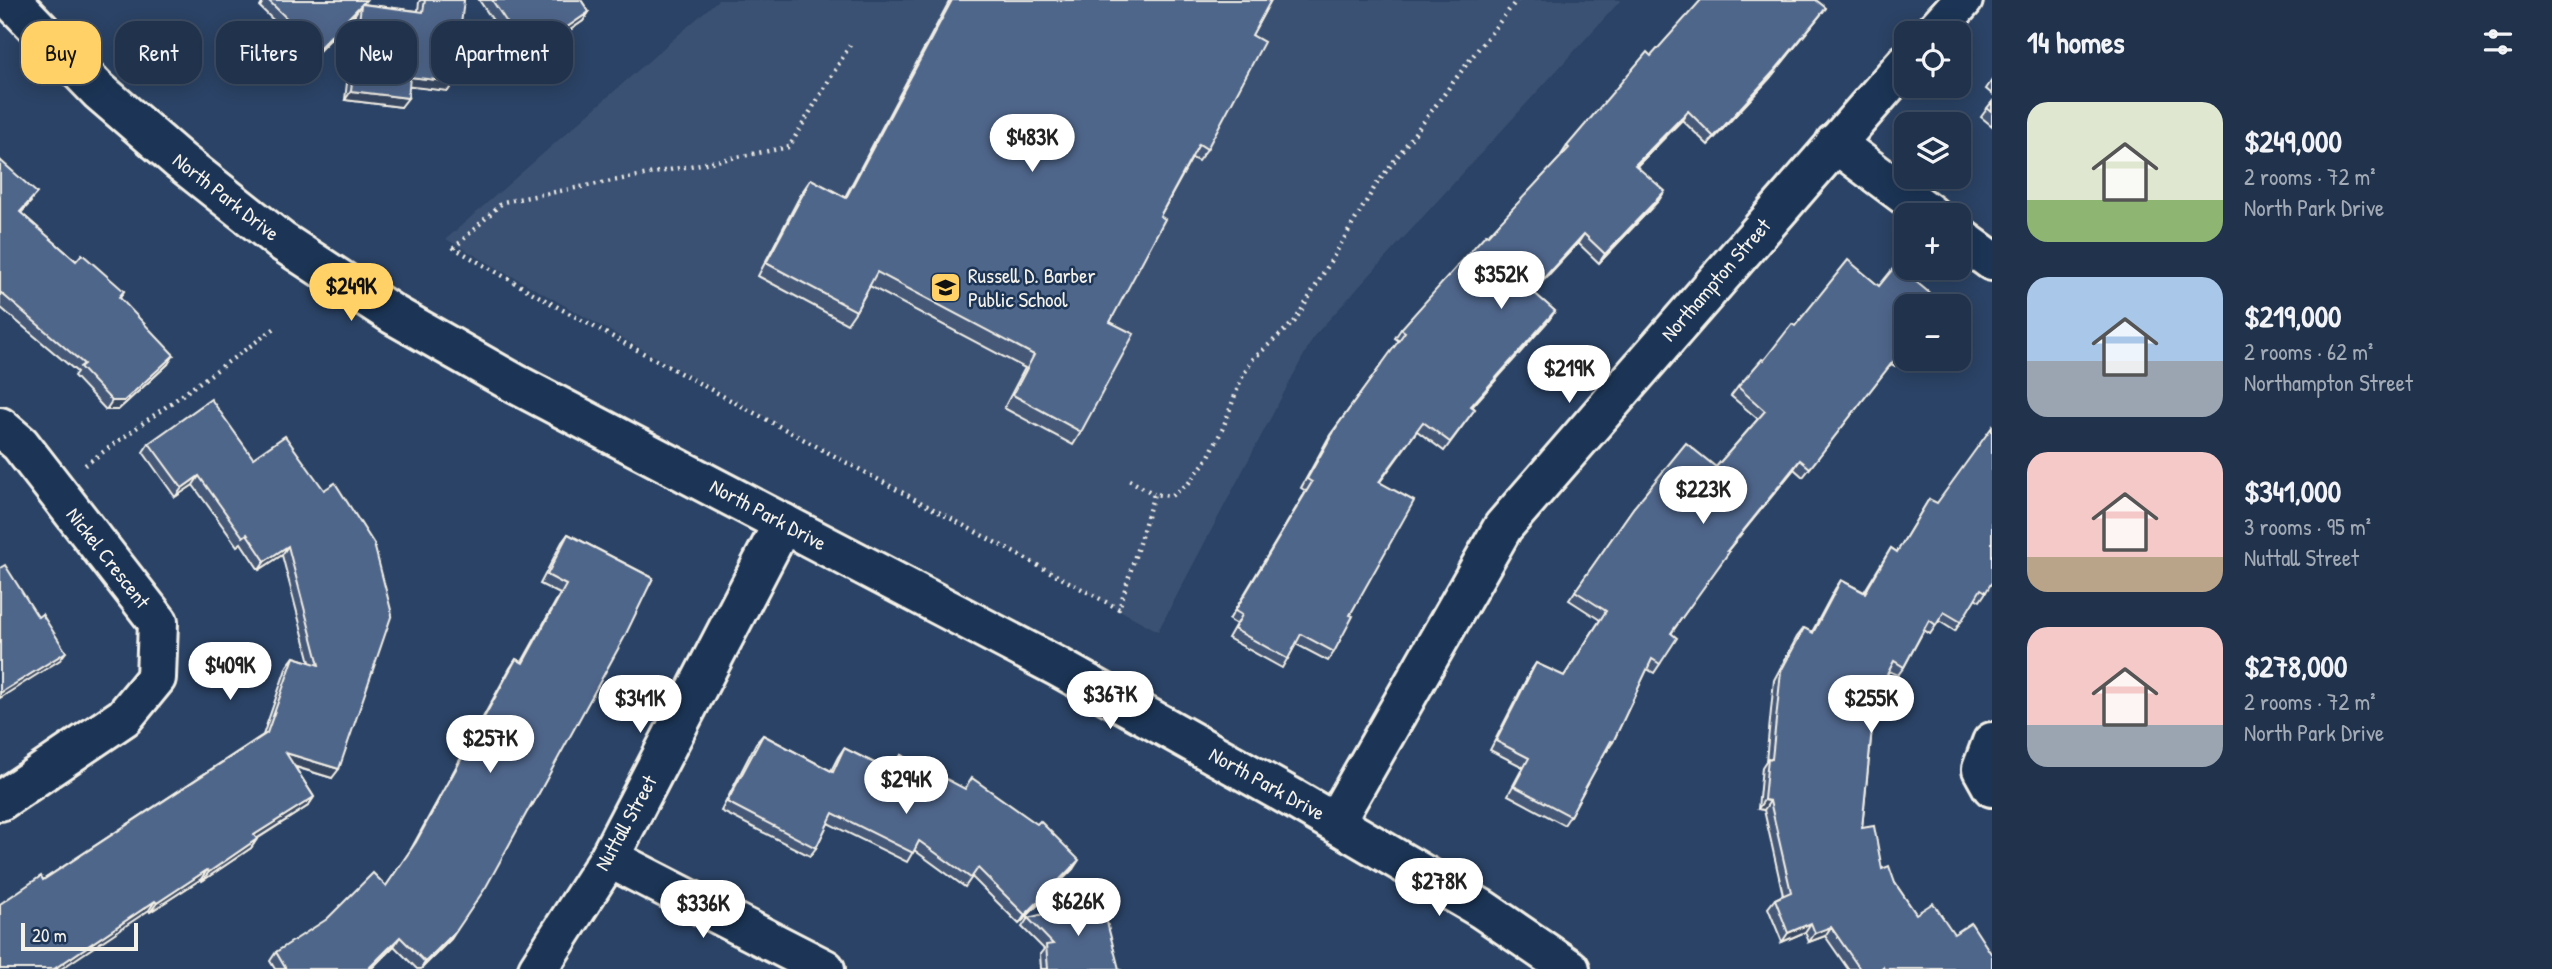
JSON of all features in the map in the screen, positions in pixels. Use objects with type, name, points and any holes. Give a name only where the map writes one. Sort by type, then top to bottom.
[{"type":"street","name":"North Park Drive","points":[[10,0],[99,91],[180,161],[281,241],[394,315],[514,383],[1058,667],[1335,822],[1482,909],[1570,969]]},
{"type":"street","points":[[1944,21],[1962,0]]},
{"type":"street","name":"Northampton Street","points":[[1335,822],[1503,527],[1894,77]]},
{"type":"street","points":[[1835,143],[1915,203]]},
{"type":"street","points":[[1971,246],[1992,261]]},
{"type":"street","name":"Nickel Crescent","points":[[0,427],[20,444],[158,622],[156,678],[124,717],[0,801]]},
{"type":"street","name":"Nuttall Street","points":[[538,969],[609,858],[783,523]]},
{"type":"street","points":[[1992,742],[1982,769],[1992,787]]},
{"type":"street","points":[[609,858],[825,969]]},
{"type":"path","points":[[1129,480],[1154,494],[1171,496],[1188,484],[1208,458],[1223,428],[1241,379],[1252,360],[1296,321],[1376,184],[1517,0]]},
{"type":"path","points":[[850,46],[789,146],[503,202],[454,248],[561,309],[1119,609],[1154,494]]},
{"type":"path","points":[[53,488],[278,326]]},
{"type":"shaded area","name":"Russell D. Barber Public School","points":[[718,0],[1621,0],[1314,336],[1158,631],[674,367],[446,239]]},
{"type":"building","points":[[268,0],[366,0],[362,4],[423,12],[425,0],[464,0],[461,21],[431,21],[431,79],[417,78],[417,21],[359,21],[361,5],[345,21],[336,21],[336,31],[322,45],[322,21],[289,21]]},
{"type":"building","points":[[492,0],[581,0],[589,12],[573,23],[506,21]]},
{"type":"building","points":[[952,0],[1271,0],[1252,35],[1264,42],[1207,149],[1199,144],[1160,216],[1165,219],[1110,322],[1134,334],[1081,432],[1013,395],[1034,355],[877,272],[856,311],[766,263],[811,179],[846,198]]},
{"type":"building","points":[[1701,0],[1816,0],[1826,8],[1776,69],[1714,137],[1688,111],[1635,165],[1665,191],[1605,254],[1584,234],[1532,291],[1555,311],[1471,406],[1475,409],[1450,442],[1423,422],[1379,482],[1414,501],[1350,615],[1353,616],[1334,652],[1301,634],[1288,659],[1234,629],[1242,615],[1235,611],[1312,482],[1307,479],[1337,426],[1405,332],[1401,329],[1486,234],[1488,235],[1569,148],[1567,146],[1647,52],[1651,56]]},
{"type":"building","points":[[352,84],[409,84],[408,98],[351,91]]},
{"type":"building","points":[[0,160],[37,193],[20,212],[76,261],[82,254],[124,291],[119,297],[174,355],[124,401],[112,401],[80,367],[84,364],[0,292]]},
{"type":"building","points":[[1848,260],[1879,286],[1894,267],[1894,280],[1914,280],[1931,294],[1894,294],[1894,360],[1810,468],[1800,460],[1727,551],[1729,552],[1671,633],[1677,638],[1660,664],[1652,659],[1613,742],[1611,741],[1570,816],[1514,786],[1529,758],[1496,741],[1536,663],[1564,676],[1606,611],[1575,591],[1634,507],[1686,443],[1716,467],[1765,411],[1738,387],[1762,359],[1764,360],[1792,324],[1795,326]]},
{"type":"building","points":[[211,399],[253,458],[285,436],[324,490],[335,483],[374,544],[392,614],[339,769],[286,753],[314,797],[254,835],[257,839],[209,872],[207,870],[157,903],[155,901],[54,969],[0,969],[0,904],[41,876],[43,880],[267,733],[294,657],[319,665],[288,546],[265,561],[247,534],[243,537],[199,476],[182,488],[149,443]]},
{"type":"building","points":[[1992,427],[1992,582],[1986,592],[1981,589],[1961,622],[1944,612],[1936,625],[1929,620],[1904,667],[1894,661],[1875,698],[1862,828],[1874,826],[1882,869],[1889,866],[1895,883],[1916,914],[1933,903],[1954,934],[1971,923],[1992,955],[1992,969],[1860,969],[1831,927],[1815,933],[1811,923],[1788,933],[1775,899],[1791,892],[1770,801],[1764,800],[1768,758],[1772,759],[1781,671],[1804,628],[1813,633],[1841,580],[1865,593],[1891,548],[1897,552],[1929,499],[1937,503]]},
{"type":"building","points":[[568,534],[653,578],[624,638],[486,887],[457,930],[425,962],[400,937],[368,969],[286,969],[276,952],[327,919],[373,873],[386,886],[416,842],[516,659],[523,663],[566,585],[547,575]]},
{"type":"building","points":[[5,565],[38,617],[42,614],[66,652],[0,693],[0,568]]},
{"type":"building","points":[[763,735],[833,772],[844,748],[892,772],[901,755],[965,789],[972,778],[1037,824],[1040,821],[1079,860],[1025,915],[978,868],[971,878],[919,841],[913,853],[833,813],[816,848],[727,802]]},
{"type":"building","points":[[1101,899],[1119,969],[1048,969],[1046,945],[1053,944],[1028,918]]},
{"type":"place","name":"Russell D. Barber Public School","points":[[945,288]]}]
